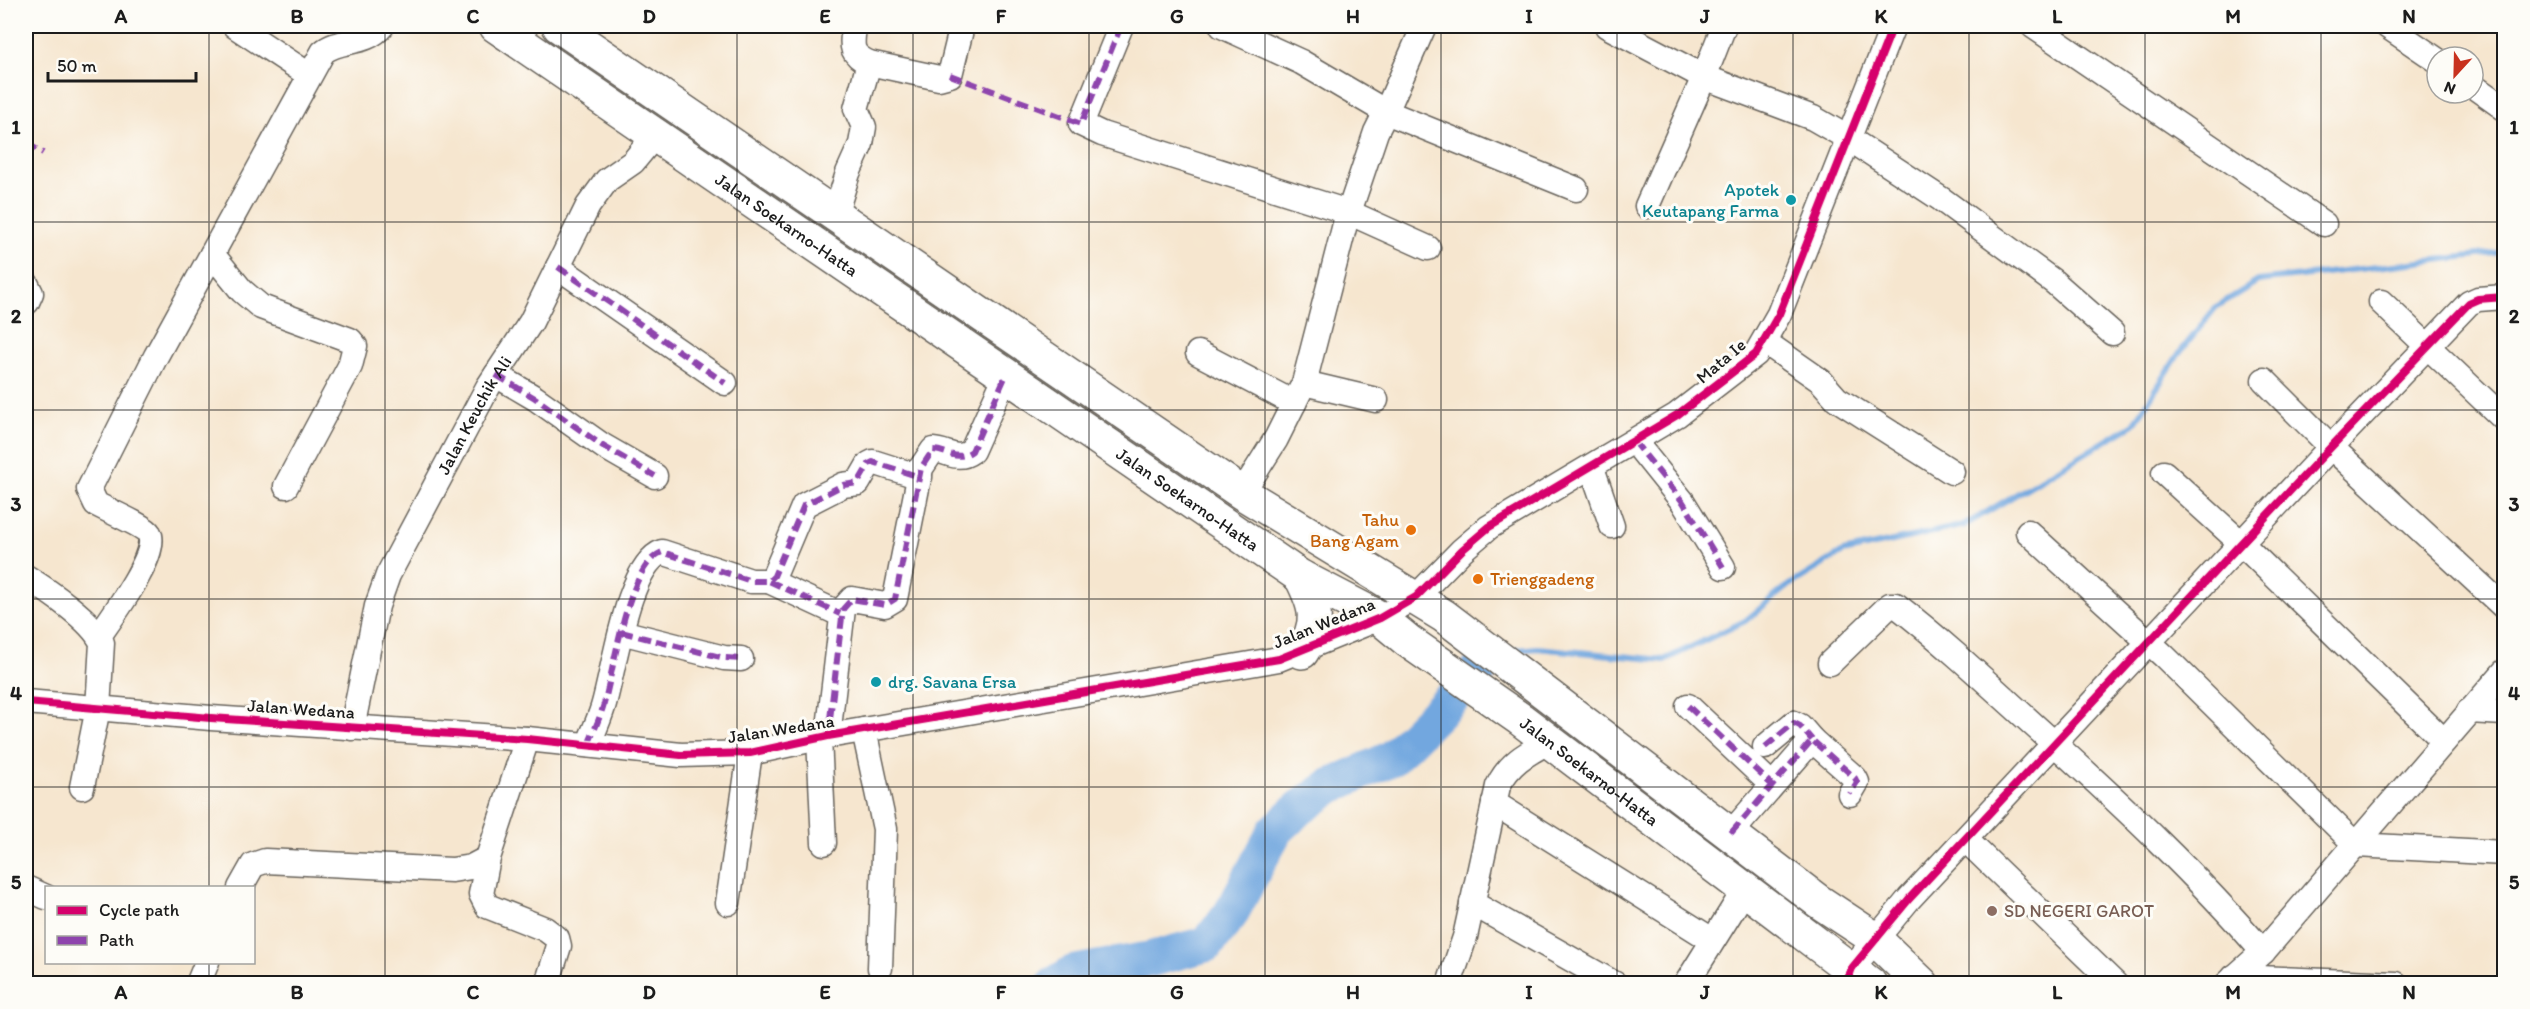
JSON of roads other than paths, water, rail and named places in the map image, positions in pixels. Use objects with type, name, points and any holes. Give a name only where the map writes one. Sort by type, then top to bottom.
[{"type":"highway","name":"Jalan Soekarno-Hatta","points":[[496,26],[1301,577],[1380,618],[1408,641],[1520,719],[1856,978]]},
{"type":"highway","name":"Jalan Soekarno-Hatta","points":[[561,26],[1242,493],[1416,597],[1731,832],[1818,901],[1874,939],[1922,984]]},
{"type":"highway","points":[[1301,577],[1315,605],[1312,635],[1302,652]]},
{"type":"street","points":[[235,26],[309,75]]},
{"type":"street","points":[[99,636],[136,580],[150,547],[150,538],[145,528],[96,504],[89,489],[156,356],[323,52],[332,45],[347,45],[364,38],[382,26]]},
{"type":"street","points":[[854,26],[854,52],[857,57],[869,63],[939,78],[950,75],[962,26]]},
{"type":"street","points":[[1121,26],[1081,124],[1102,134],[1348,212],[1428,248]]},
{"type":"street","points":[[1222,26],[1301,62],[1386,112],[1576,189]]},
{"type":"street","points":[[1242,493],[1276,439],[1299,393],[1348,212],[1376,132],[1424,26]]},
{"type":"street","points":[[1607,26],[1704,77],[1813,118],[1848,138],[1941,199],[2054,282],[2112,333]]},
{"type":"street","points":[[1647,206],[1724,26]]},
{"type":"street","name":"Mata Ie","points":[[1416,597],[1462,550],[1490,527],[1677,416],[1744,365],[1765,342],[1779,314],[1893,26]]},
{"type":"street","points":[[2033,26],[2324,224]]},
{"type":"street","points":[[2387,26],[2425,52]]},
{"type":"street","points":[[835,215],[848,173],[861,144],[864,127],[856,109],[869,63]]},
{"type":"street","points":[[2485,94],[2505,108]]},
{"type":"street","name":"Jalan Keuchik Ali","points":[[352,728],[377,606],[388,575],[496,375],[531,322],[588,206],[607,180],[633,162],[656,135]]},
{"type":"street","points":[[212,254],[242,291],[261,307],[350,340],[355,346],[350,366],[286,486]]},
{"type":"street","points":[[558,267],[725,383]]},
{"type":"street","points":[[1856,978],[1874,939],[2331,447],[2469,303],[2478,299],[2505,297]]},
{"type":"street","points":[[2381,302],[2505,420]]},
{"type":"street","points":[[1765,342],[1821,381],[1837,399],[1952,472]]},
{"type":"street","points":[[1198,353],[1299,393],[1376,400]]},
{"type":"street","points":[[496,375],[535,398],[603,446],[655,476]]},
{"type":"street","points":[[824,843],[824,737],[840,614],[852,600],[885,605],[895,600],[926,457],[933,450],[954,457],[964,456],[972,451],[1006,375]]},
{"type":"street","points":[[2264,380],[2331,447],[2505,607]]},
{"type":"street","points":[[1634,441],[1683,502],[1724,567]]},
{"type":"street","points":[[769,581],[774,576],[804,505],[843,485],[858,483],[869,464],[873,462],[920,477]]},
{"type":"street","points":[[1592,468],[1612,526]]},
{"type":"street","points":[[2164,473],[2242,544],[2444,741]]},
{"type":"street","points":[[2028,531],[2150,643],[2356,845],[2505,853]]},
{"type":"street","points":[[588,746],[603,706],[631,595],[648,560],[662,552],[751,581],[769,581],[840,614]]},
{"type":"street","points":[[26,577],[74,613],[99,636],[102,644],[98,708],[82,787]]},
{"type":"street","name":"Jalan Wedana","points":[[26,702],[352,728],[527,739],[681,755],[750,753],[824,737],[1279,659],[1302,652],[1380,618],[1416,597]]},
{"type":"street","points":[[1830,663],[1890,605],[1896,605],[1936,636],[2139,822],[2222,904],[2263,952]]},
{"type":"street","points":[[621,632],[724,658],[741,658]]},
{"type":"street","points":[[2231,980],[2263,952],[2505,672]]},
{"type":"street","points":[[1688,706],[1771,784]]},
{"type":"street","points":[[2469,711],[2505,713]]},
{"type":"street","points":[[1765,747],[1794,723],[1800,726],[1812,740],[1855,778],[1857,782],[1850,794]]},
{"type":"street","points":[[864,730],[885,829],[880,968]]},
{"type":"street","points":[[527,739],[488,858],[481,894],[487,906],[545,929],[557,938],[559,946],[547,984]]},
{"type":"street","points":[[1731,832],[1812,740]]},
{"type":"street","points":[[1449,984],[1465,937],[1494,803],[1505,771],[1520,757],[1548,742]]},
{"type":"street","points":[[728,903],[750,753]]},
{"type":"street","points":[[1494,803],[1712,940]]},
{"type":"street","points":[[1966,840],[2115,984]]},
{"type":"street","points":[[241,886],[254,865],[265,861],[452,870],[471,867],[488,858]]},
{"type":"street","points":[[26,888],[45,897]]},
{"type":"street","points":[[1686,984],[1744,891]]},
{"type":"street","points":[[1472,903],[1613,983]]},
{"type":"street","points":[[198,984],[207,964]]},
{"type":"street","points":[[2231,980],[2396,984]]},
{"type":"waterway","points":[[1510,653],[1537,648],[1664,660],[1745,621],[1785,588],[1843,552],[1965,525],[2134,424],[2178,355],[2216,307],[2258,281],[2504,252]]},
{"type":"waterway","points":[[1055,984],[1073,973],[1151,959],[1207,944],[1230,915],[1275,831],[1300,808],[1331,786],[1392,758],[1479,671]]},
{"type":"place","name":"Apotek Keutapang Farma","points":[[1791,200]]},
{"type":"place","name":"Tahu Bang Agam","points":[[1411,530]]},
{"type":"place","name":"Trienggadeng","points":[[1478,579]]},
{"type":"place","name":"drg. Savana Ersa","points":[[876,682]]},
{"type":"place","name":"SD NEGERI GAROT","points":[[1992,911]]}]
